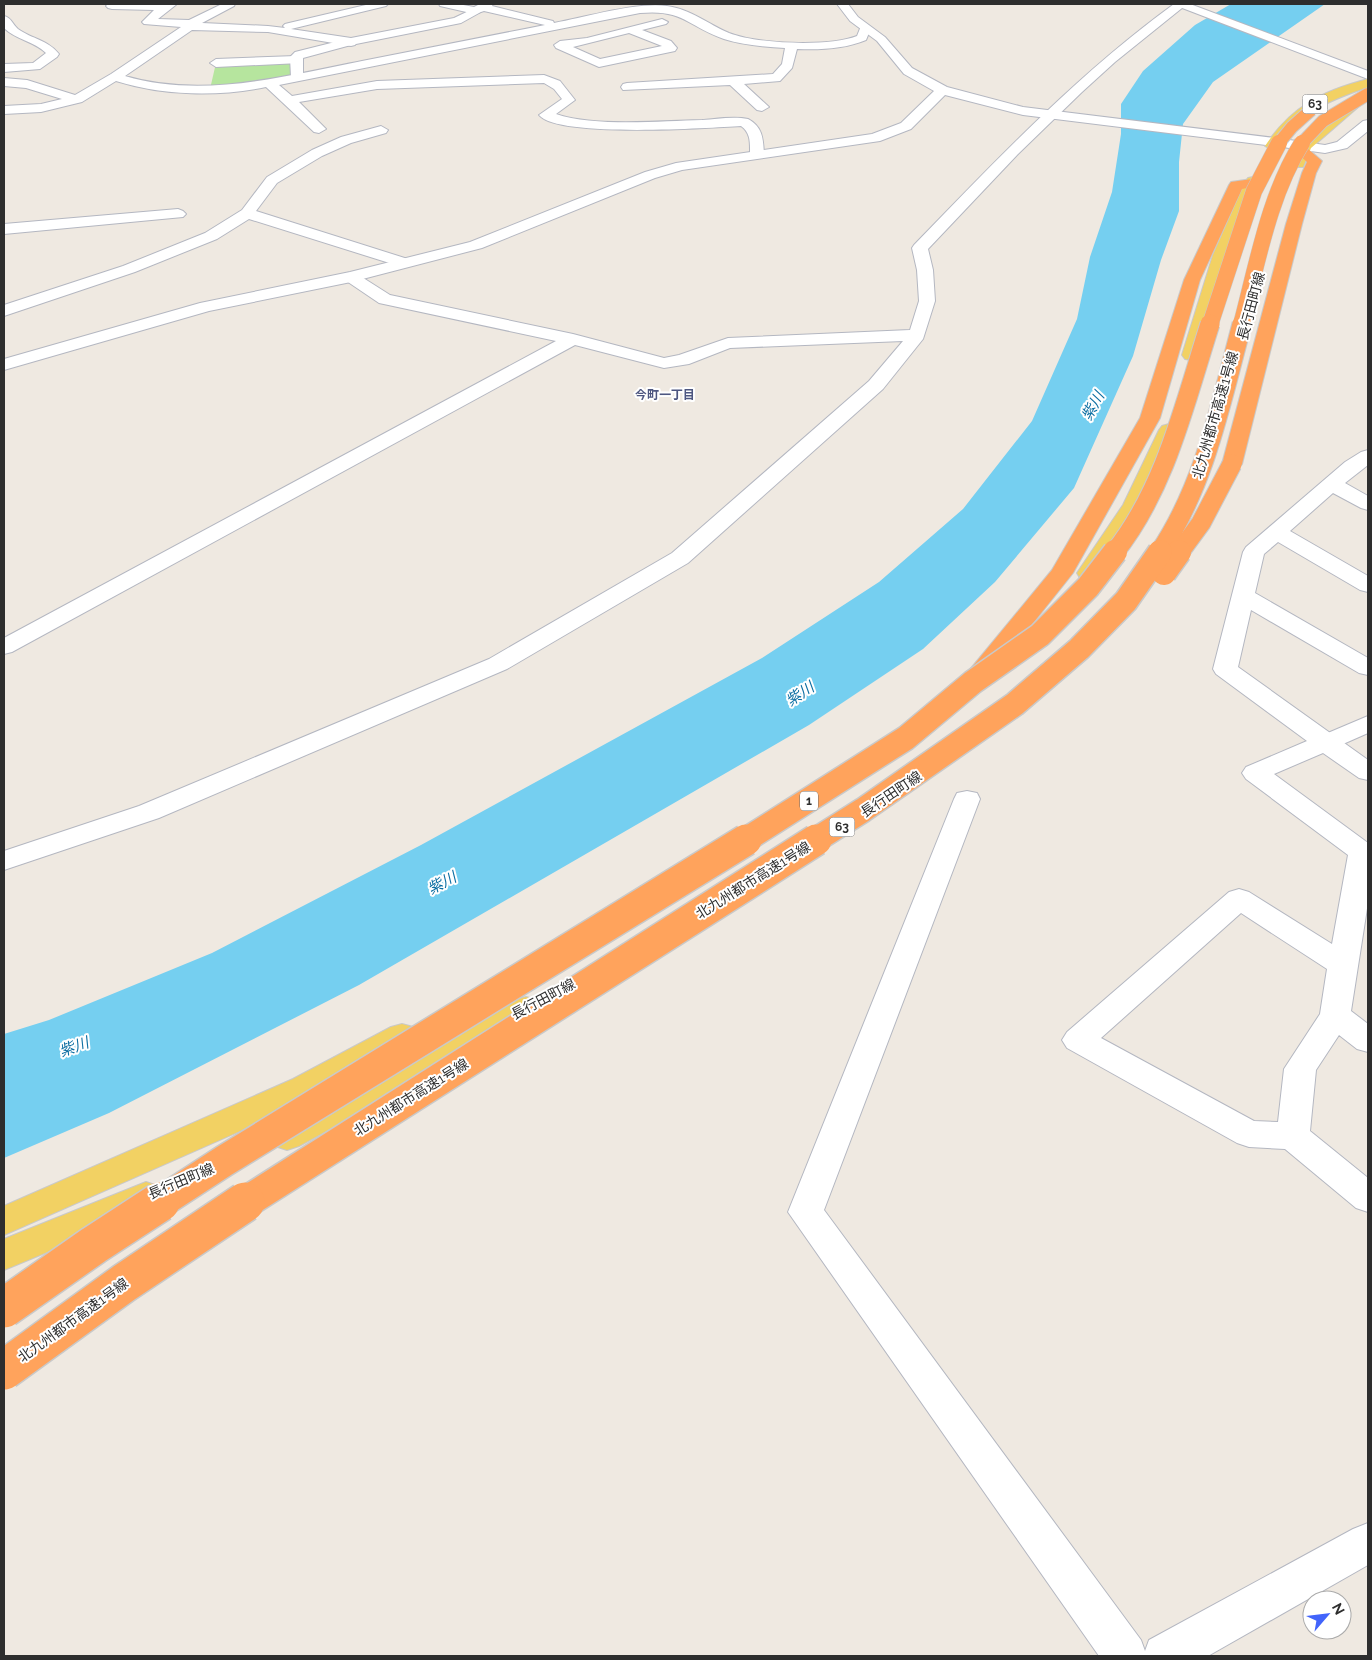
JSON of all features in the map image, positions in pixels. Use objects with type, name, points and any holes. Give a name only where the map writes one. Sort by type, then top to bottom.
[{"type":"highway","name":"1","points":[[4,1308],[94,1245],[224,1161],[852,774],[906,738],[973,682],[1040,635],[1088,587],[1124,541],[1151,494],[1168,452],[1248,208],[1267,160],[1284,135],[1302,116],[1322,102],[1368,79]]},
{"type":"highway","points":[[1015,704],[1087,655],[1140,602],[1179,556],[1201,523],[1232,464],[1294,224],[1314,160],[1304,145],[1327,122],[1368,100]]},
{"type":"highway","name":"北九州都市高速1号線","points":[[4,1370],[124,1283],[247,1201],[863,810],[1015,704],[1079,649],[1126,601],[1161,551],[1187,504],[1205,460],[1273,208],[1288,165],[1304,145]]},
{"type":"highway","points":[[973,682],[1062,574],[1150,418],[1189,291],[1236,185],[1252,183]]},
{"type":"main road","name":"63","points":[[4,1221],[306,1088],[707,869],[940,715],[1075,592],[1134,505],[1175,415],[1221,255],[1252,183],[1275,142],[1296,115],[1325,98],[1368,84]]},
{"type":"main road","name":"長行田町線","points":[[4,1255],[306,1128],[767,878],[1010,713],[1080,652],[1148,575],[1194,498],[1210,462],[1279,206],[1304,145],[1368,92]]},
{"type":"street","points":[[4,110],[41,108],[77,99],[115,77],[190,25],[230,4]]},
{"type":"street","points":[[168,6],[148,22],[268,29],[307,23],[382,4]]},
{"type":"street","points":[[444,4],[482,7],[559,25]]},
{"type":"street","points":[[842,4],[865,28],[881,39],[908,71],[942,90],[1003,107],[1325,149],[1342,145],[1368,124]]},
{"type":"street","points":[[4,861],[149,812],[498,664],[680,558],[876,385],[917,335],[927,301],[925,270],[920,248],[1055,115],[1095,71],[1184,5],[1368,74]]},
{"type":"street","points":[[112,6],[168,6]]},
{"type":"street","points":[[297,77],[296,57],[300,55],[351,42],[457,21],[482,7]]},
{"type":"street","points":[[213,76],[249,87],[640,10],[672,10],[727,36],[741,40],[791,46],[829,45],[858,41],[862,38],[865,28]]},
{"type":"street","points":[[4,14],[9,29],[45,46],[53,54],[36,66],[4,68]]},
{"type":"street","points":[[630,29],[667,44],[671,48],[599,63],[560,45],[588,40],[630,29],[688,16]]},
{"type":"street","points":[[240,40],[254,29]]},
{"type":"street","points":[[268,29],[351,42]]},
{"type":"street","points":[[626,87],[765,79],[780,75],[791,57],[791,46]]},
{"type":"street","points":[[213,76],[218,56],[225,50]]},
{"type":"street","points":[[115,77],[147,86],[296,60]]},
{"type":"street","points":[[288,100],[377,85],[544,79],[564,91],[569,100],[546,115],[555,119],[573,123],[649,126],[743,122],[752,126],[756,131],[757,154]]},
{"type":"street","points":[[732,80],[762,107]]},
{"type":"street","points":[[4,82],[27,84],[77,99]]},
{"type":"street","points":[[269,83],[319,129]]},
{"type":"street","points":[[4,365],[206,307],[351,277],[484,242],[650,175],[681,166],[875,138],[906,126],[942,90]]},
{"type":"street","points":[[4,311],[138,265],[211,236],[246,213],[272,180],[317,153],[346,140],[381,130]]},
{"type":"street","points":[[246,213],[405,263]]},
{"type":"street","points":[[4,229],[178,214]]},
{"type":"street","points":[[351,277],[385,299],[573,339],[664,363],[683,360],[728,343],[917,335]]},
{"type":"street","points":[[4,646],[573,339]]},
{"type":"street","points":[[1368,456],[1352,466],[1254,552],[1225,669],[1325,744],[1368,772]]},
{"type":"street","points":[[1331,484],[1368,504]]},
{"type":"street","points":[[1276,532],[1368,585]]},
{"type":"street","points":[[1243,596],[1368,668]]},
{"type":"street","points":[[1293,1136],[1300,1070],[1335,1015],[1343,965],[1362,899],[1362,852],[1254,772],[1325,744],[1368,724]]},
{"type":"street","points":[[967,799],[806,1212],[1125,1656]]},
{"type":"street","points":[[1343,965],[1239,899],[1078,1040],[1249,1134],[1293,1136],[1368,1198]]},
{"type":"street","points":[[1335,1015],[1368,1041]]},
{"type":"street","points":[[1165,1656],[1368,1543]]},
{"type":"green space","points":[[296,60],[297,77],[210,89],[216,63]]},
{"type":"water","name":"紫川","points":[[1231,4],[1325,4],[1213,82],[1183,124],[1179,162],[1179,211],[1161,260],[1133,356],[1074,488],[995,582],[923,649],[809,725],[359,985],[109,1113],[4,1158],[4,1034],[49,1020],[212,953],[421,845],[762,658],[879,582],[963,509],[1032,421],[1077,319],[1090,257],[1112,192],[1121,134],[1121,104],[1143,71],[1195,25]]},
{"type":"district","name":"今町一丁目","points":[[665,395]]}]
